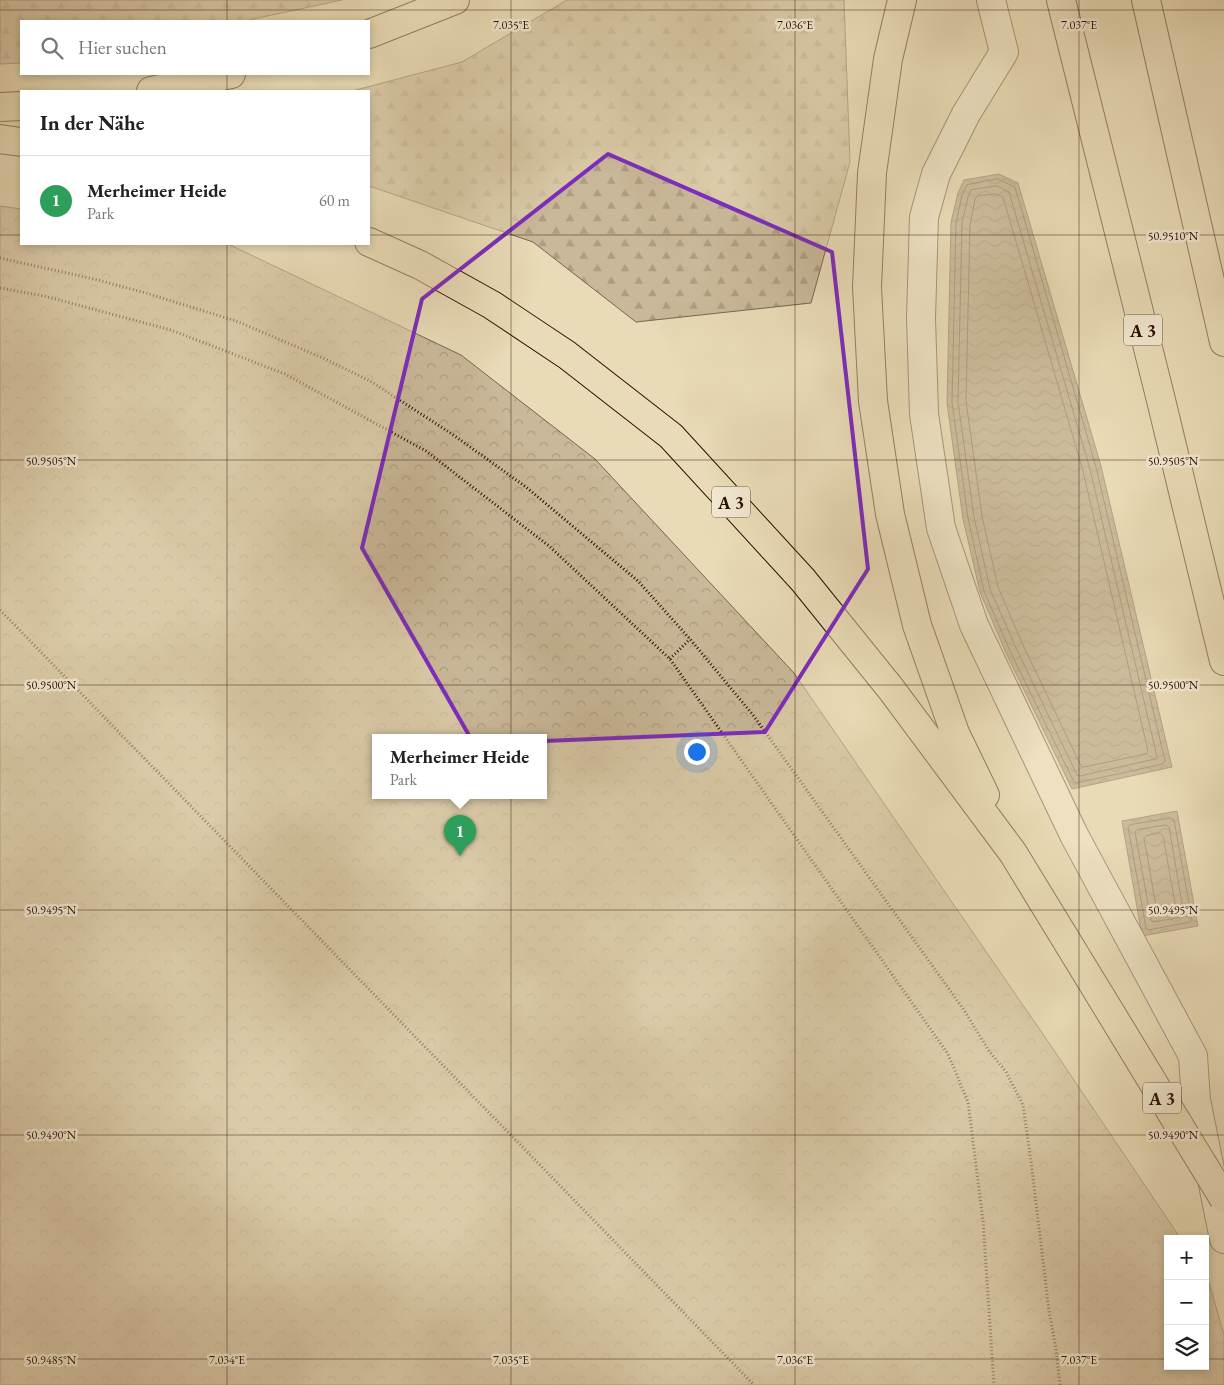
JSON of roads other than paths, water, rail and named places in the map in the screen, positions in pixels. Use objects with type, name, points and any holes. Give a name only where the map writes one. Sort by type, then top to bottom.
[{"type":"highway","points":[[370,34],[455,0]]},
{"type":"highway","name":"A 3","points":[[902,0],[888,60],[872,173],[867,287],[873,401],[890,514],[917,625],[955,733],[1013,853]]},
{"type":"highway","name":"A 3","points":[[1060,0],[1224,661]]},
{"type":"highway","points":[[1146,0],[1224,342]]},
{"type":"highway","points":[[156,90],[226,75]]},
{"type":"highway","points":[[0,107],[20,106]]},
{"type":"highway","points":[[0,139],[20,142]]},
{"type":"highway","name":"A 3","points":[[370,242],[420,265],[492,306],[567,355],[671,436],[803,580],[891,690],[1013,853],[1224,1199]]},
{"type":"lane","points":[[991,0],[1004,52],[966,114],[936,174],[924,217],[921,318],[924,414],[941,528],[974,625],[1074,835],[1192,1056],[1196,1100],[1224,1239]]},
{"type":"water","points":[[999,174],[1018,183],[1101,466],[1172,767],[1072,789],[1006,653],[980,592],[963,519],[947,403],[951,222],[958,193],[964,180]]},
{"type":"water","points":[[1177,811],[1198,926],[1142,936],[1122,821]]},
{"type":"place","name":"Merheimer Heide","points":[[460,856]]}]
